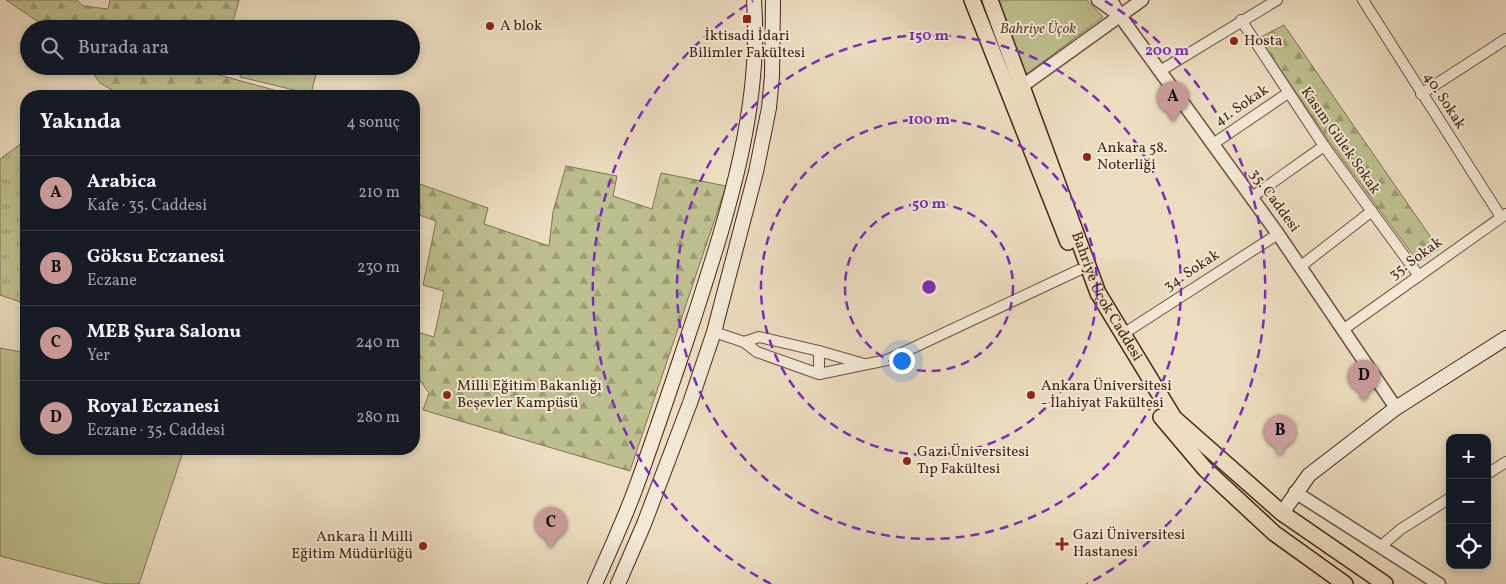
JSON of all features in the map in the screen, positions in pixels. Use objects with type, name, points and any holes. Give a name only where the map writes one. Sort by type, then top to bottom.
[{"type":"main road","points":[[595,584],[638,482],[728,212],[748,120],[756,31],[754,0]]},
{"type":"main road","points":[[618,584],[644,524],[690,403],[714,332],[756,172],[769,108],[772,76],[774,0]]},
{"type":"main road","name":"Bahriye Üçok Caddesi","points":[[972,0],[1089,294],[1161,416],[1205,469],[1275,532],[1345,584]]},
{"type":"main road","name":"Bahriye Üçok Caddesi","points":[[990,0],[1098,293],[1174,418],[1282,513],[1385,584]]},
{"type":"main road","points":[[1275,532],[1282,513],[1295,492],[1309,475],[1396,408],[1506,338]]},
{"type":"street","points":[[1098,0],[1120,16]]},
{"type":"street","points":[[1111,0],[1120,16]]},
{"type":"street","points":[[1021,87],[1142,0]]},
{"type":"street","points":[[1160,70],[1277,0]]},
{"type":"street","name":"40. Sokak","points":[[1363,0],[1421,94],[1504,215]]},
{"type":"street","name":"35. Caddesi","points":[[1120,16],[1301,266],[1396,408]]},
{"type":"street","name":"Kasım Gülek Sokak","points":[[1241,20],[1324,146],[1419,276]]},
{"type":"street","points":[[1421,94],[1506,39]]},
{"type":"street","name":"41. Sokak","points":[[1213,144],[1288,93]]},
{"type":"street","points":[[1252,197],[1324,146]]},
{"type":"street","points":[[1301,266],[1372,211]]},
{"type":"street","name":"35. Sokak","points":[[1344,329],[1504,215]]},
{"type":"street","name":"34. Sokak","points":[[1123,334],[1278,234]]},
{"type":"street","points":[[714,332],[744,342],[757,352],[819,374],[887,360],[1079,270]]},
{"type":"street","points":[[744,342],[759,337],[866,364]]},
{"type":"street","points":[[819,351],[819,374]]},
{"type":"street","points":[[1491,471],[1506,462]]},
{"type":"street","points":[[1295,492],[1439,584]]},
{"type":"street","points":[[1381,546],[1401,529],[1446,501]]},
{"type":"green space","points":[[6,0],[77,0],[83,6],[108,9],[110,0],[239,0],[233,20],[36,20]]},
{"type":"green space","name":"Bahriye Üçok","points":[[996,0],[1087,0],[1103,17],[1025,75]]},
{"type":"green space","points":[[1284,25],[1439,249],[1419,263],[1329,141],[1259,38]]},
{"type":"green space","points":[[94,75],[219,75],[274,90],[112,90],[100,83]]},
{"type":"green space","points":[[240,75],[316,75],[312,90],[294,90],[240,77]]},
{"type":"green space","points":[[20,144],[20,302],[0,295],[0,159]]},
{"type":"green space","points":[[566,166],[617,176],[613,196],[652,209],[661,173],[726,186],[630,471],[423,410],[429,393],[420,380],[420,333],[434,337],[444,291],[423,285],[436,221],[420,215],[420,184],[488,208],[484,224],[549,246],[553,212]]},
{"type":"green space","points":[[0,348],[20,352],[20,455],[182,455],[139,584],[107,584],[0,556]]},
{"type":"place","name":"İktisadi İdari Bilimler Fakültesi","points":[[747,19]]},
{"type":"place","name":"A blok","points":[[490,26]]},
{"type":"place","name":"Hosta","points":[[1234,41]]},
{"type":"place","name":"Arabica","points":[[1173,122]]},
{"type":"place","name":"Ankara 58. Noterliği","points":[[1087,157]]},
{"type":"place","name":"Milli Eğitim Bakanlığı Beşevler Kampüsü","points":[[447,395]]},
{"type":"place","name":"Ankara Üniversitesi - İlahiyat Fakültesi","points":[[1031,395]]},
{"type":"place","name":"Royal Eczanesi","points":[[1364,401]]},
{"type":"place","name":"Göksu Eczanesi","points":[[1280,456]]},
{"type":"place","name":"Gazi Üniversitesi Tıp Fakültesi","points":[[907,461]]},
{"type":"place","name":"Gazi Üniversitesi Hastanesi","points":[[1062,544]]},
{"type":"place","name":"Ankara İl Milli Eğitim Müdürlüğü","points":[[423,546]]},
{"type":"place","name":"MEB Şura Salonu","points":[[551,548]]}]
